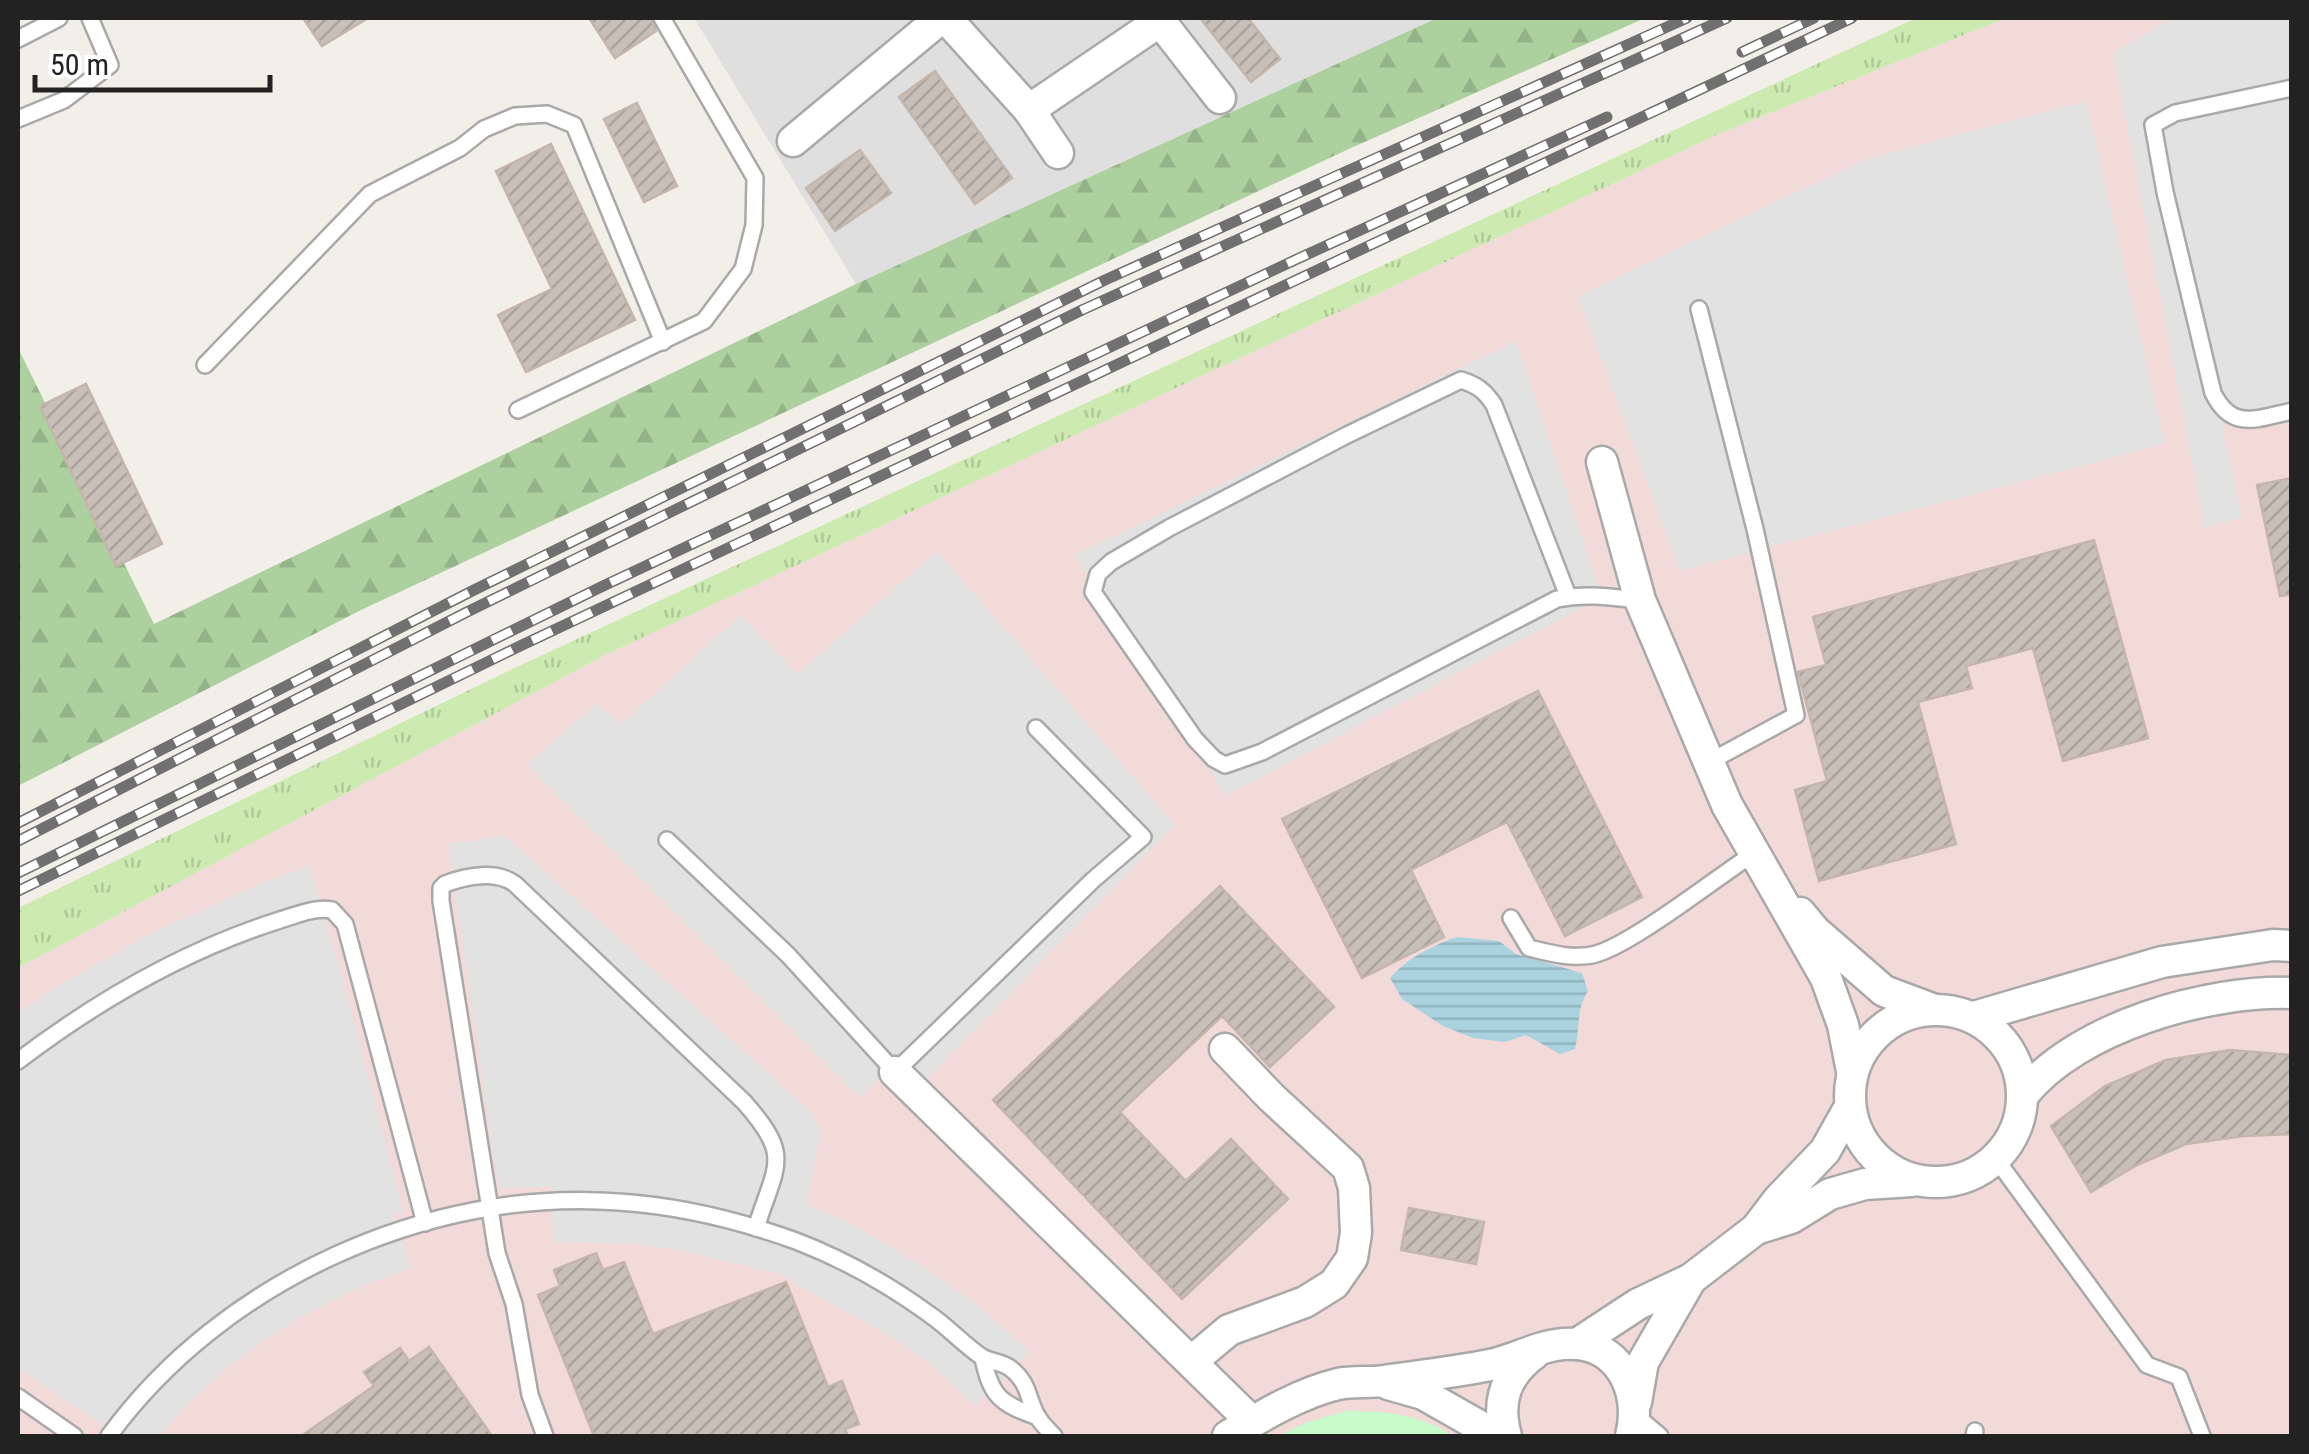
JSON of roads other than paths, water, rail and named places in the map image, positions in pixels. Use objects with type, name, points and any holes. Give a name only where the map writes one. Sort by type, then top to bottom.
[{"type":"street","points":[[793,141],[944,18],[1029,110],[1058,152]]},
{"type":"street","points":[[1029,110],[1160,21],[1220,98]]},
{"type":"street","points":[[1577,1344],[1638,1304],[1691,1279],[1756,1229],[1825,1151],[1848,1110],[1852,1071],[1844,1026],[1826,978],[1756,859],[1709,762],[1640,600],[1602,462]]},
{"type":"street","points":[[1756,859],[1815,931],[1884,991],[1932,1009],[1974,1017],[2162,962],[2273,945],[2292,946]]},
{"type":"street","points":[[2024,1095],[2038,1076],[2093,1038],[2179,1006],[2274,992],[2292,993]]},
{"type":"street","points":[[1852,1071],[1865,1045],[1884,1025],[1912,1012],[1932,1009]]},
{"type":"street","points":[[1756,1229],[1791,1218],[1830,1194],[1865,1184],[1948,1182],[1971,1176],[1996,1159],[2018,1127],[2024,1095],[2018,1066],[2006,1043],[1974,1017]]},
{"type":"street","points":[[1192,1362],[1229,1330],[1305,1302],[1334,1284],[1352,1258],[1356,1233],[1354,1188],[1348,1168],[1271,1098],[1225,1049]]},
{"type":"street","points":[[894,1072],[1192,1362],[1240,1429],[1297,1400],[1340,1384],[1382,1382],[1491,1365],[1560,1344],[1600,1351],[1617,1364],[1630,1384],[1634,1418]]},
{"type":"street","points":[[1848,1110],[1873,1156],[1887,1168],[1915,1180]]},
{"type":"street","points":[[1634,1418],[1643,1362],[1691,1279]]},
{"type":"street","points":[[1506,1436],[1500,1417],[1505,1386],[1517,1366],[1537,1351]]},
{"type":"street","points":[[1382,1382],[1424,1394],[1497,1436]]},
{"type":"lane","points":[[18,39],[59,18]]},
{"type":"lane","points":[[18,119],[64,100],[110,65],[90,18]]},
{"type":"lane","points":[[518,410],[704,322],[743,270],[754,226],[755,178],[662,18]]},
{"type":"lane","points":[[2292,88],[2175,113],[2153,125],[2212,393],[2222,411],[2245,422],[2292,411]]},
{"type":"lane","points":[[205,364],[370,194],[460,148],[484,129],[515,116],[547,114],[574,125],[662,342]]},
{"type":"lane","points":[[1698,309],[1755,529],[1796,715],[1709,762]]},
{"type":"lane","points":[[1568,596],[1494,405],[1486,392],[1461,380],[1169,528],[1111,562],[1098,574],[1093,592],[1195,739],[1225,765],[1262,752],[1557,598],[1568,596],[1583,593],[1640,600]]},
{"type":"lane","points":[[667,840],[788,955],[894,1072],[1092,880],[1143,837],[1036,728]]},
{"type":"lane","points":[[1511,918],[1529,948],[1563,956],[1595,954],[1756,859]]},
{"type":"lane","points":[[545,1436],[530,1395],[514,1304],[498,1253],[441,888],[451,881],[494,875],[516,884],[744,1102],[772,1136],[778,1158],[756,1228]]},
{"type":"lane","points":[[18,1061],[122,990],[177,961],[246,931],[313,910],[332,910],[345,924],[425,1223]]},
{"type":"lane","points":[[1996,1159],[2148,1365],[2179,1377],[2202,1436]]},
{"type":"lane","points":[[108,1436],[164,1374],[240,1309],[344,1252],[425,1223],[548,1202],[619,1202],[756,1228],[808,1246],[866,1274],[928,1313],[984,1358],[1009,1366],[1029,1387],[1038,1417],[1054,1436]]},
{"type":"lane","points":[[984,1358],[989,1386],[1009,1406],[1038,1417]]},
{"type":"lane","points":[[18,1396],[74,1436]]},
{"type":"lane","points":[[1634,1418],[1660,1436]]},
{"type":"water","points":[[1457,937],[1499,941],[1516,954],[1582,973],[1588,991],[1580,1012],[1575,1049],[1560,1054],[1526,1035],[1505,1042],[1473,1038],[1443,1026],[1402,999],[1390,978],[1421,953]]},
{"type":"railway","points":[[18,823],[474,590],[1105,280],[1687,18]]},
{"type":"railway","points":[[18,841],[465,613],[1082,310],[1727,18]]},
{"type":"railway","points":[[1742,52],[1814,18]]},
{"type":"railway","points":[[18,891],[520,646],[1852,18]]},
{"type":"railway","points":[[18,873],[601,587],[1607,117]]}]
